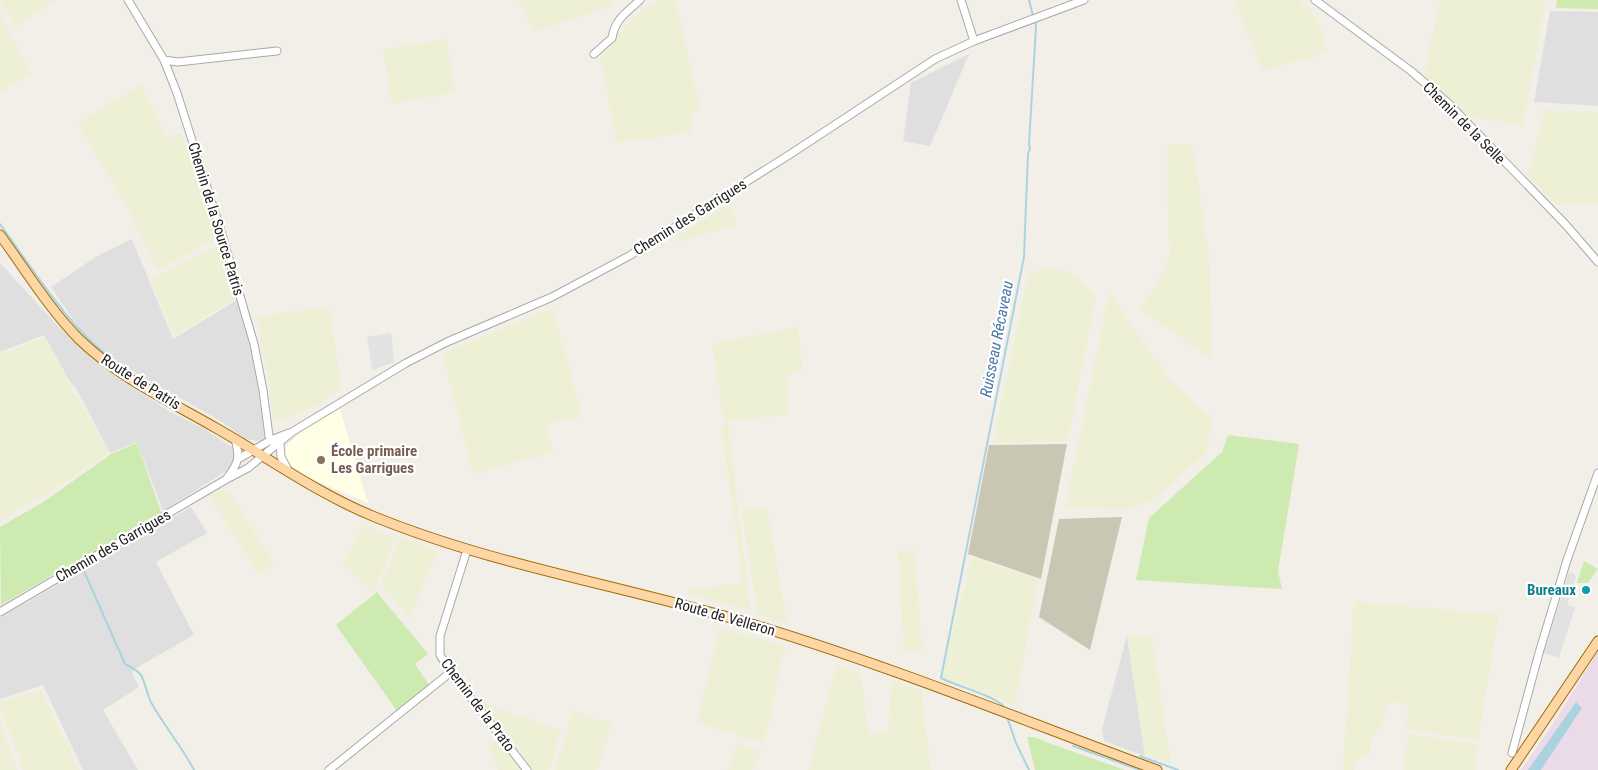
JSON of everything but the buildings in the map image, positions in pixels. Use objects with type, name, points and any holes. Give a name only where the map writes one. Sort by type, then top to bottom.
[{"type":"main road","name":"Route de Patris","points":[[0,235],[67,326],[99,357],[135,381],[235,439],[292,475]]},
{"type":"main road","name":"Route de Velleron","points":[[292,475],[333,498],[368,514],[467,550],[674,602],[799,638],[877,665],[1157,770]]},
{"type":"main road","points":[[1511,770],[1598,641]]},
{"type":"street","name":"Chemin de la Source Patris","points":[[128,0],[164,60],[177,93],[220,228],[254,344],[276,443]]},
{"type":"street","points":[[594,54],[612,38],[613,28],[618,20],[640,0]]},
{"type":"street","points":[[961,0],[974,41]]},
{"type":"street","name":"Chemin des Garrigues","points":[[0,612],[248,468],[276,443],[292,432],[406,363],[447,342],[552,297],[628,256],[935,59],[974,41],[1084,0]]},
{"type":"street","name":"Chemin de la Selle","points":[[1315,0],[1410,71],[1449,104],[1566,225],[1598,262]]},
{"type":"street","points":[[164,60],[178,62],[277,51]]},
{"type":"street","points":[[235,439],[238,459]]},
{"type":"street","points":[[276,443],[281,457],[292,475]]},
{"type":"street","name":"Chemin des Garrigues","points":[[225,480],[233,470],[238,459],[252,450],[276,443]]},
{"type":"street","points":[[1512,753],[1567,560],[1598,474]]},
{"type":"street","name":"Chemin de la Prato","points":[[467,550],[440,636],[440,655],[450,671],[527,770]]},
{"type":"street","points":[[329,770],[450,671]]},
{"type":"shaded area","points":[[0,0],[57,0],[15,26]]},
{"type":"shaded area","points":[[519,0],[612,0],[614,5],[534,32]]},
{"type":"shaded area","points":[[661,0],[676,0],[700,111],[690,113],[693,132],[617,143],[600,56],[643,10]]},
{"type":"shaded area","points":[[1234,0],[1298,0],[1316,17],[1327,52],[1263,71]]},
{"type":"shaded area","points":[[1440,0],[1546,0],[1523,125],[1470,117],[1424,74]]},
{"type":"shaded area","points":[[1550,11],[1598,12],[1598,106],[1534,102]]},
{"type":"shaded area","points":[[0,16],[32,74],[0,92]]},
{"type":"shaded area","points":[[446,39],[456,92],[392,104],[383,50]]},
{"type":"shaded area","points":[[969,54],[930,146],[903,141],[911,83]]},
{"type":"shaded area","points":[[142,84],[166,138],[180,134],[197,171],[217,234],[210,242],[157,270],[128,209],[77,123]]},
{"type":"shaded area","points":[[1544,110],[1598,112],[1598,203],[1557,204],[1528,177]]},
{"type":"shaded area","points":[[1167,145],[1193,145],[1210,267],[1211,359],[1140,309],[1157,285],[1170,256]]},
{"type":"shaded area","points":[[732,206],[736,225],[677,242],[676,237],[717,212]]},
{"type":"shaded area","points":[[132,239],[173,339],[237,300],[259,373],[268,436],[261,441],[245,439],[224,423],[107,355],[81,331],[51,287],[97,256]]},
{"type":"shaded area","points":[[219,244],[235,298],[174,336],[150,279],[215,248]]},
{"type":"shaded area","points":[[0,263],[57,325],[105,369],[170,412],[203,428],[232,447],[235,457],[228,470],[163,511],[137,442],[110,453],[77,390],[69,380],[44,335],[0,352]]},
{"type":"shaded area","points":[[1053,267],[1076,276],[1096,295],[1068,441],[993,444],[1028,272]]},
{"type":"shaded area","points":[[1109,293],[1169,378],[1212,419],[1206,453],[1153,500],[1125,510],[1065,508]]},
{"type":"shaded area","points":[[329,307],[342,389],[312,408],[274,422],[268,372],[256,317]]},
{"type":"shaded area","points":[[553,308],[581,416],[546,424],[553,452],[474,474],[442,353]]},
{"type":"shaded area","points":[[797,327],[803,370],[786,375],[790,414],[724,422],[712,344]]},
{"type":"shaded area","points":[[391,333],[394,362],[372,370],[367,337]]},
{"type":"shaded area","points":[[44,337],[109,453],[0,521],[0,355]]},
{"type":"shaded area","name":"École primaire Les Garrigues","points":[[340,409],[368,503],[298,473],[290,465],[284,454],[286,446],[303,430]]},
{"type":"shaded area","points":[[728,424],[751,611],[689,594],[688,590],[743,583],[721,425]]},
{"type":"shaded area","points":[[1067,444],[1041,579],[968,554],[989,445]]},
{"type":"shaded area","points":[[221,489],[229,492],[275,564],[259,575],[209,495]]},
{"type":"shaded area","points":[[767,506],[787,624],[758,614],[741,510]]},
{"type":"shaded area","points":[[191,507],[207,533],[156,562],[194,635],[136,668],[132,672],[139,687],[103,710],[138,770],[83,770],[43,685],[0,699],[0,618]]},
{"type":"shaded area","points":[[1122,517],[1090,650],[1039,617],[1059,519]]},
{"type":"shaded area","points":[[362,525],[396,539],[373,593],[343,565]]},
{"type":"shaded area","points":[[401,537],[438,551],[409,618],[381,584]]},
{"type":"shaded area","points":[[915,551],[922,651],[904,652],[898,552]]},
{"type":"shaded area","points":[[972,557],[1038,580],[1015,705],[941,677]]},
{"type":"shaded area","points":[[1569,572],[1576,577],[1567,605],[1575,607],[1559,658],[1544,653]]},
{"type":"shaded area","points":[[1354,601],[1499,615],[1478,740],[1406,729],[1408,704],[1388,701],[1380,730],[1371,737],[1370,752],[1355,763],[1354,770],[1343,770]]},
{"type":"shaded area","points":[[719,628],[785,646],[764,743],[697,722]]},
{"type":"shaded area","points":[[1128,635],[1152,637],[1171,764],[1145,754]]},
{"type":"shaded area","points":[[1127,636],[1145,756],[1104,741],[1102,729]]},
{"type":"shaded area","points":[[1598,652],[1598,770],[1521,770],[1552,725]]},
{"type":"shaded area","points":[[837,665],[861,674],[868,733],[889,731],[891,680],[921,691],[931,770],[808,770]]},
{"type":"shaded area","points":[[41,690],[79,770],[24,770],[0,707],[0,702]]},
{"type":"shaded area","points":[[478,701],[561,731],[549,770],[531,770]]},
{"type":"shaded area","points":[[573,711],[612,724],[597,770],[555,770]]},
{"type":"shaded area","points":[[0,722],[17,770],[0,770]]},
{"type":"shaded area","points":[[1408,734],[1478,744],[1475,770],[1404,770]]},
{"type":"shaded area","points":[[499,740],[523,770],[498,770],[489,746]]},
{"type":"shaded area","points":[[738,744],[761,751],[753,770],[727,770]]},
{"type":"green space","points":[[1557,0],[1598,0],[1598,9],[1556,8]]},
{"type":"green space","points":[[1228,435],[1299,444],[1278,571],[1282,589],[1136,580],[1149,518],[1222,452]]},
{"type":"green space","points":[[137,443],[161,512],[1,605],[0,527],[45,501],[111,454]]},
{"type":"green space","points":[[1584,561],[1598,569],[1588,583],[1577,583]]},
{"type":"green space","points":[[377,592],[428,654],[415,664],[429,685],[397,711],[336,625]]},
{"type":"green space","points":[[1027,737],[1035,737],[1125,770],[1035,770]]},
{"type":"water","points":[[1576,702],[1582,708],[1541,770],[1528,770]]},
{"type":"waterway","name":"Ruisseau Récaveau","points":[[1029,0],[1033,16]]},
{"type":"waterway","name":"Ruisseau Récaveau","points":[[1004,707],[985,695],[941,678],[1024,257],[1035,20]]},
{"type":"waterway","points":[[0,224],[39,280],[84,335],[118,363]]},
{"type":"waterway","points":[[84,571],[125,664],[141,675],[152,704],[194,770]]},
{"type":"waterway","points":[[1008,720],[1016,743],[1029,770]]},
{"type":"waterway","points":[[1073,746],[1140,770]]},
{"type":"waterway","points":[[1140,756],[1178,770]]},
{"type":"place","name":"École primaire Les Garrigues","points":[[321,460]]},
{"type":"place","name":"Bureaux","points":[[1586,590]]}]
